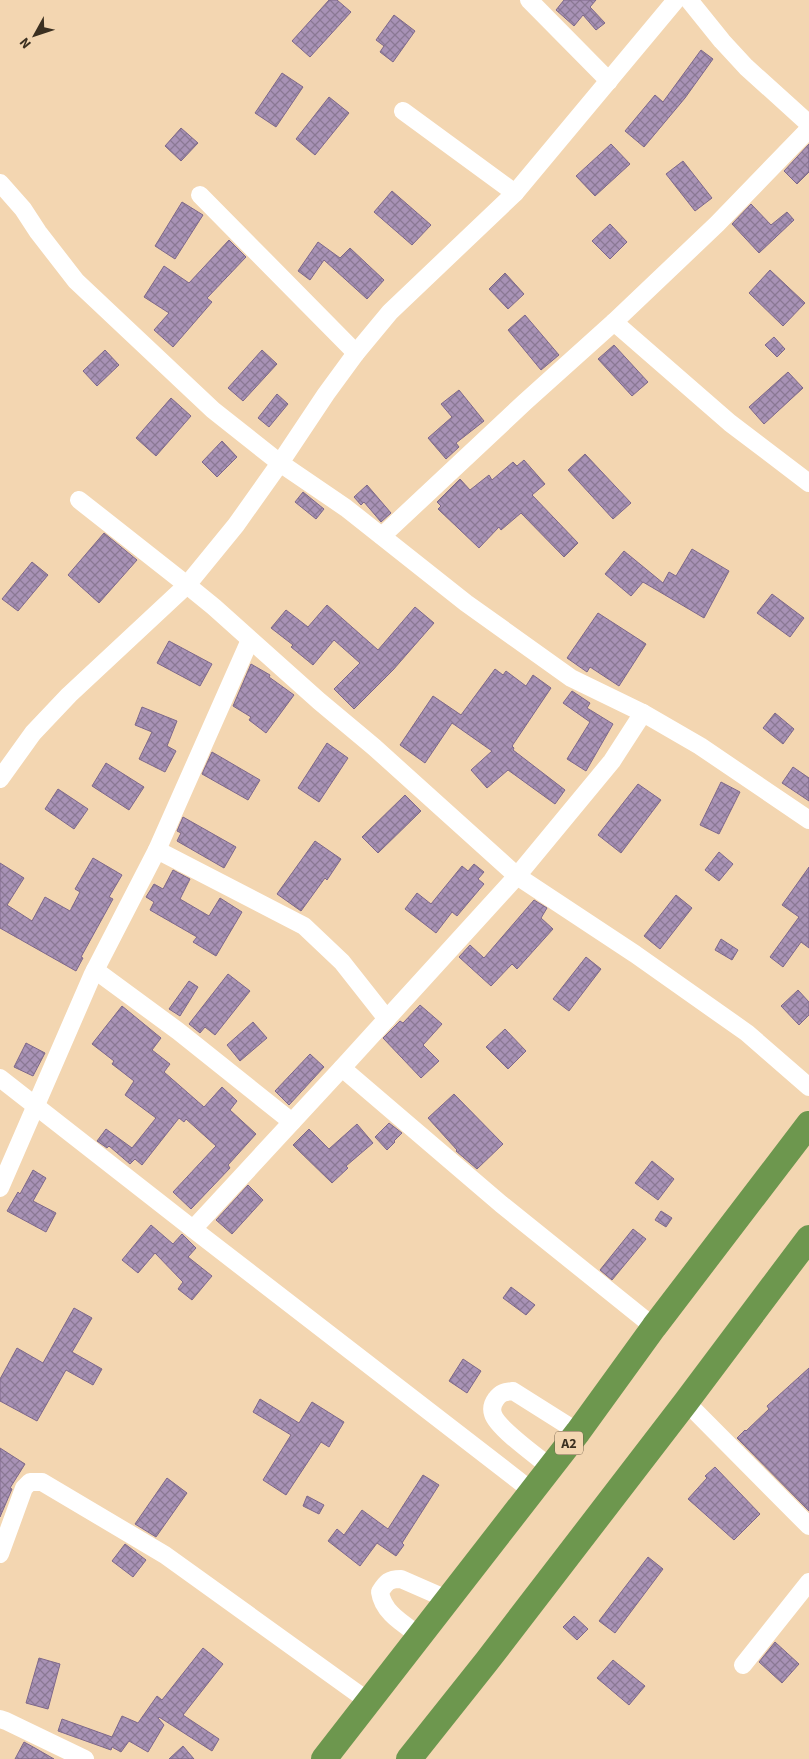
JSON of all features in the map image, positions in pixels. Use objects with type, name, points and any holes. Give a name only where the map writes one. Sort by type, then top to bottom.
[{"type":"highway","name":"A2","points":[[324,1759],[578,1432],[654,1327],[809,1124]]},
{"type":"highway","points":[[409,1759],[487,1661],[686,1402],[809,1238]]},
{"type":"street","points":[[529,0],[610,81]]},
{"type":"street","points":[[0,779],[33,733],[69,696],[187,586],[236,525],[326,394],[356,353],[390,312],[515,193],[676,0]]},
{"type":"street","points":[[689,0],[746,67],[809,124]]},
{"type":"street","points":[[403,111],[515,193]]},
{"type":"street","points":[[382,536],[525,402],[614,322],[716,224],[809,129]]},
{"type":"street","points":[[0,184],[23,209],[38,232],[76,281],[213,410],[280,463],[346,508],[466,603],[571,678],[643,713],[700,746],[809,820]]},
{"type":"street","points":[[200,195],[356,353]]},
{"type":"street","points":[[614,322],[730,423],[809,483]]},
{"type":"street","points":[[80,500],[214,607],[319,701],[374,747],[517,876],[635,954],[747,1033],[809,1086]]},
{"type":"street","points":[[0,1188],[95,970],[157,850],[250,640]]},
{"type":"street","points":[[192,1229],[517,876],[612,761],[643,713]]},
{"type":"street","points":[[157,850],[304,926],[342,962],[387,1019]]},
{"type":"street","points":[[95,970],[178,1031],[292,1122]]},
{"type":"street","points":[[342,1068],[501,1204],[654,1327]]},
{"type":"street","points":[[0,1078],[192,1229],[532,1491]]},
{"type":"street","points":[[550,1468],[497,1422],[492,1414],[492,1405],[500,1394],[513,1391],[578,1432]]},
{"type":"street","points":[[686,1402],[809,1526]]},
{"type":"street","points":[[0,1554],[24,1488],[30,1482],[42,1482],[165,1555],[368,1701]]},
{"type":"street","points":[[420,1636],[387,1610],[381,1602],[380,1592],[386,1582],[392,1579],[401,1579],[448,1600]]},
{"type":"street","points":[[743,1665],[809,1582]]},
{"type":"street","points":[[2,1724],[84,1759]]},
{"type":"building","points":[[329,0],[337,0],[351,12],[310,57],[292,41]]},
{"type":"building","points":[[564,0],[596,0],[590,7],[605,23],[596,30],[583,15],[574,26],[556,10]]},
{"type":"building","points":[[394,15],[415,31],[393,62],[380,52],[384,46],[376,40]]},
{"type":"building","points":[[701,50],[713,59],[685,98],[644,147],[625,131],[655,95],[663,102]]},
{"type":"building","points":[[282,73],[303,87],[276,127],[255,113]]},
{"type":"building","points":[[329,97],[349,113],[315,155],[296,139]]},
{"type":"building","points":[[181,128],[198,143],[181,161],[165,146]]},
{"type":"building","points":[[611,144],[630,164],[595,196],[576,176]]},
{"type":"building","points":[[809,144],[809,172],[797,184],[784,171]]},
{"type":"building","points":[[683,161],[712,198],[695,211],[666,174]]},
{"type":"building","points":[[392,191],[431,225],[412,245],[374,212]]},
{"type":"building","points":[[182,202],[203,215],[175,259],[155,246]]},
{"type":"building","points":[[751,204],[771,225],[787,212],[794,220],[759,253],[732,224]]},
{"type":"building","points":[[610,224],[627,242],[610,259],[592,241]]},
{"type":"building","points":[[229,240],[246,257],[207,298],[212,302],[173,347],[154,330],[169,313],[144,297],[164,266],[189,283]]},
{"type":"building","points":[[318,242],[340,258],[350,248],[384,280],[367,299],[324,260],[310,280],[298,271]]},
{"type":"building","points":[[770,270],[805,303],[783,326],[749,293]]},
{"type":"building","points":[[505,273],[524,294],[508,309],[489,289]]},
{"type":"building","points":[[525,315],[559,355],[541,370],[508,330]]},
{"type":"building","points":[[774,337],[785,349],[777,357],[765,345]]},
{"type":"building","points":[[614,345],[648,382],[632,396],[598,359]]},
{"type":"building","points":[[105,350],[119,365],[97,386],[83,371]]},
{"type":"building","points":[[262,350],[277,364],[243,401],[228,388]]},
{"type":"building","points":[[788,372],[803,388],[764,424],[749,407]]},
{"type":"building","points":[[459,390],[484,421],[456,443],[459,447],[446,459],[428,438],[452,417],[441,404]]},
{"type":"building","points":[[277,394],[288,404],[269,427],[258,418]]},
{"type":"building","points":[[171,398],[191,416],[156,456],[136,438]]},
{"type":"building","points":[[222,441],[237,457],[217,477],[202,462]]},
{"type":"building","points":[[585,454],[631,503],[613,519],[568,470]]},
{"type":"building","points":[[524,460],[545,484],[532,495],[578,543],[564,557],[521,513],[501,530],[499,527],[479,548],[438,509],[441,506],[437,502],[460,479],[470,490],[489,475],[492,480],[513,462],[517,466]]},
{"type":"building","points":[[367,485],[391,513],[381,522],[364,502],[361,505],[354,497]]},
{"type":"building","points":[[303,492],[324,509],[316,519],[295,502]]},
{"type":"building","points":[[104,533],[137,560],[99,603],[68,575]]},
{"type":"building","points":[[692,549],[729,571],[704,618],[643,582],[631,596],[605,574],[624,551],[663,583],[669,572],[676,576]]},
{"type":"building","points":[[32,562],[48,575],[18,611],[2,599]]},
{"type":"building","points":[[772,594],[804,618],[790,637],[757,613]]},
{"type":"building","points":[[327,605],[378,650],[415,607],[434,623],[393,670],[354,709],[334,689],[360,663],[334,640],[313,665],[291,647],[293,645],[271,628],[286,610],[308,627]]},
{"type":"building","points":[[598,613],[646,644],[619,686],[590,667],[587,672],[567,658]]},
{"type":"building","points":[[169,641],[212,664],[200,686],[157,663]]},
{"type":"building","points":[[251,664],[270,675],[269,677],[294,695],[266,733],[249,720],[251,717],[233,706]]},
{"type":"building","points":[[495,669],[503,675],[506,671],[526,686],[533,675],[551,688],[512,746],[513,750],[565,790],[555,804],[508,770],[487,788],[471,770],[492,751],[452,723],[425,763],[400,745],[433,696],[461,715]]},
{"type":"building","points":[[572,691],[590,703],[587,708],[613,724],[586,771],[567,759],[590,722],[563,703]]},
{"type":"building","points":[[142,707],[177,721],[167,746],[176,751],[165,772],[139,759],[152,732],[135,725]]},
{"type":"building","points":[[775,713],[794,729],[783,744],[763,728]]},
{"type":"building","points":[[327,743],[348,758],[319,802],[298,788]]},
{"type":"building","points":[[212,752],[260,780],[248,800],[202,774]]},
{"type":"building","points":[[106,763],[144,787],[129,810],[92,786]]},
{"type":"building","points":[[793,767],[809,778],[809,801],[782,783]]},
{"type":"building","points":[[721,782],[740,792],[719,834],[700,825]]},
{"type":"building","points":[[638,784],[661,800],[621,853],[598,835]]},
{"type":"building","points":[[58,789],[88,809],[74,829],[45,809]]},
{"type":"building","points":[[405,795],[421,811],[378,853],[362,837]]},
{"type":"building","points":[[183,817],[236,847],[224,868],[177,841],[181,833],[177,831]]},
{"type":"building","points":[[315,841],[341,859],[327,880],[325,878],[301,911],[277,894]]},
{"type":"building","points":[[719,852],[733,864],[719,881],[705,870]]},
{"type":"building","points":[[93,858],[122,875],[109,897],[113,899],[81,957],[83,958],[76,971],[0,928],[0,863],[24,878],[7,905],[32,921],[45,897],[70,911],[80,892],[75,889]]},
{"type":"building","points":[[474,864],[484,872],[478,879],[484,884],[457,916],[452,912],[436,933],[405,909],[417,893],[431,904],[462,866],[468,871]]},
{"type":"building","points":[[809,867],[809,948],[801,942],[783,967],[770,957],[799,917],[782,905]]},
{"type":"building","points":[[173,870],[190,879],[180,899],[209,916],[220,898],[242,912],[216,956],[193,942],[197,937],[150,910],[154,902],[146,897],[154,884],[163,889]]},
{"type":"building","points":[[676,895],[692,908],[660,949],[644,936]]},
{"type":"building","points":[[534,900],[547,908],[541,918],[553,929],[517,969],[512,964],[491,986],[459,957],[470,945],[484,958]]},
{"type":"building","points":[[721,939],[738,950],[732,960],[715,950]]},
{"type":"building","points":[[586,957],[601,969],[569,1011],[553,999]]},
{"type":"building","points":[[228,974],[250,991],[215,1035],[205,1027],[200,1033],[189,1024]]},
{"type":"building","points":[[189,981],[198,987],[180,1016],[169,1009]]},
{"type":"building","points":[[798,990],[809,1002],[809,1015],[799,1025],[781,1006]]},
{"type":"building","points":[[420,1005],[442,1024],[423,1045],[439,1061],[421,1078],[383,1038],[400,1021],[403,1023]]},
{"type":"building","points":[[122,1006],[161,1038],[152,1050],[170,1064],[164,1072],[204,1107],[222,1087],[237,1101],[230,1110],[256,1134],[228,1165],[230,1168],[191,1209],[173,1192],[216,1146],[186,1119],[184,1122],[179,1118],[142,1165],[135,1159],[130,1164],[109,1146],[107,1148],[97,1141],[106,1129],[132,1148],[156,1118],[125,1095],[134,1081],[112,1064],[114,1061],[92,1044]]},
{"type":"building","points":[[253,1022],[267,1038],[240,1061],[227,1045]]},
{"type":"building","points":[[505,1029],[526,1051],[508,1069],[486,1047]]},
{"type":"building","points":[[26,1043],[45,1053],[33,1076],[14,1067]]},
{"type":"building","points":[[310,1054],[324,1067],[289,1105],[275,1091]]},
{"type":"building","points":[[454,1094],[503,1144],[477,1169],[456,1151],[428,1118]]},
{"type":"building","points":[[389,1123],[402,1133],[387,1150],[375,1137]]},
{"type":"building","points":[[357,1124],[373,1143],[346,1166],[348,1168],[332,1183],[293,1145],[309,1129],[329,1149]]},
{"type":"building","points":[[652,1161],[674,1179],[658,1200],[635,1183]]},
{"type":"building","points":[[33,1170],[46,1178],[33,1201],[56,1213],[46,1232],[7,1211],[18,1192],[20,1194]]},
{"type":"building","points":[[248,1185],[263,1200],[232,1234],[216,1220]]},
{"type":"building","points":[[661,1211],[672,1218],[666,1227],[655,1220]]},
{"type":"building","points":[[151,1225],[173,1244],[182,1234],[196,1248],[188,1257],[212,1276],[192,1300],[178,1289],[183,1282],[155,1253],[138,1273],[122,1260]]},
{"type":"building","points":[[633,1229],[646,1239],[612,1280],[600,1270]]},
{"type":"building","points":[[511,1287],[535,1305],[526,1315],[503,1298]]},
{"type":"building","points":[[74,1308],[92,1318],[72,1352],[102,1369],[93,1385],[66,1370],[37,1421],[0,1401],[0,1379],[17,1348],[43,1363]]},
{"type":"building","points":[[463,1359],[481,1371],[467,1393],[449,1381]]},
{"type":"building","points":[[809,1368],[809,1511],[737,1438],[769,1409],[767,1406]]},
{"type":"building","points":[[260,1399],[299,1423],[312,1402],[344,1422],[329,1447],[321,1442],[286,1495],[263,1480],[291,1435],[253,1412]]},
{"type":"building","points":[[0,1448],[25,1464],[10,1488],[12,1489],[0,1517]]},
{"type":"building","points":[[715,1467],[760,1514],[734,1540],[688,1499],[707,1478],[705,1476]]},
{"type":"building","points":[[423,1475],[439,1485],[402,1543],[404,1545],[396,1556],[377,1543],[360,1566],[328,1541],[337,1529],[344,1535],[362,1510],[388,1529]]},
{"type":"building","points":[[167,1478],[187,1493],[156,1537],[135,1524]]},
{"type":"building","points":[[307,1496],[324,1505],[319,1514],[303,1506]]},
{"type":"building","points":[[125,1544],[146,1560],[133,1577],[112,1561]]},
{"type":"building","points":[[648,1557],[663,1569],[615,1633],[599,1621]]},
{"type":"building","points":[[574,1616],[588,1629],[577,1640],[563,1627]]},
{"type":"building","points":[[775,1642],[799,1664],[782,1683],[759,1662]]},
{"type":"building","points":[[203,1648],[223,1664],[183,1715],[219,1739],[212,1751],[159,1717],[164,1725],[148,1752],[129,1741],[121,1752],[112,1747],[111,1750],[58,1731],[62,1719],[112,1737],[122,1716],[138,1723],[157,1696],[162,1700]]},
{"type":"building","points":[[39,1658],[60,1664],[48,1709],[26,1703]]},
{"type":"building","points":[[613,1660],[645,1686],[629,1705],[597,1678]]},
{"type":"building","points":[[24,1742],[35,1748],[54,1759],[15,1759]]},
{"type":"building","points":[[183,1746],[194,1759],[169,1759]]}]
